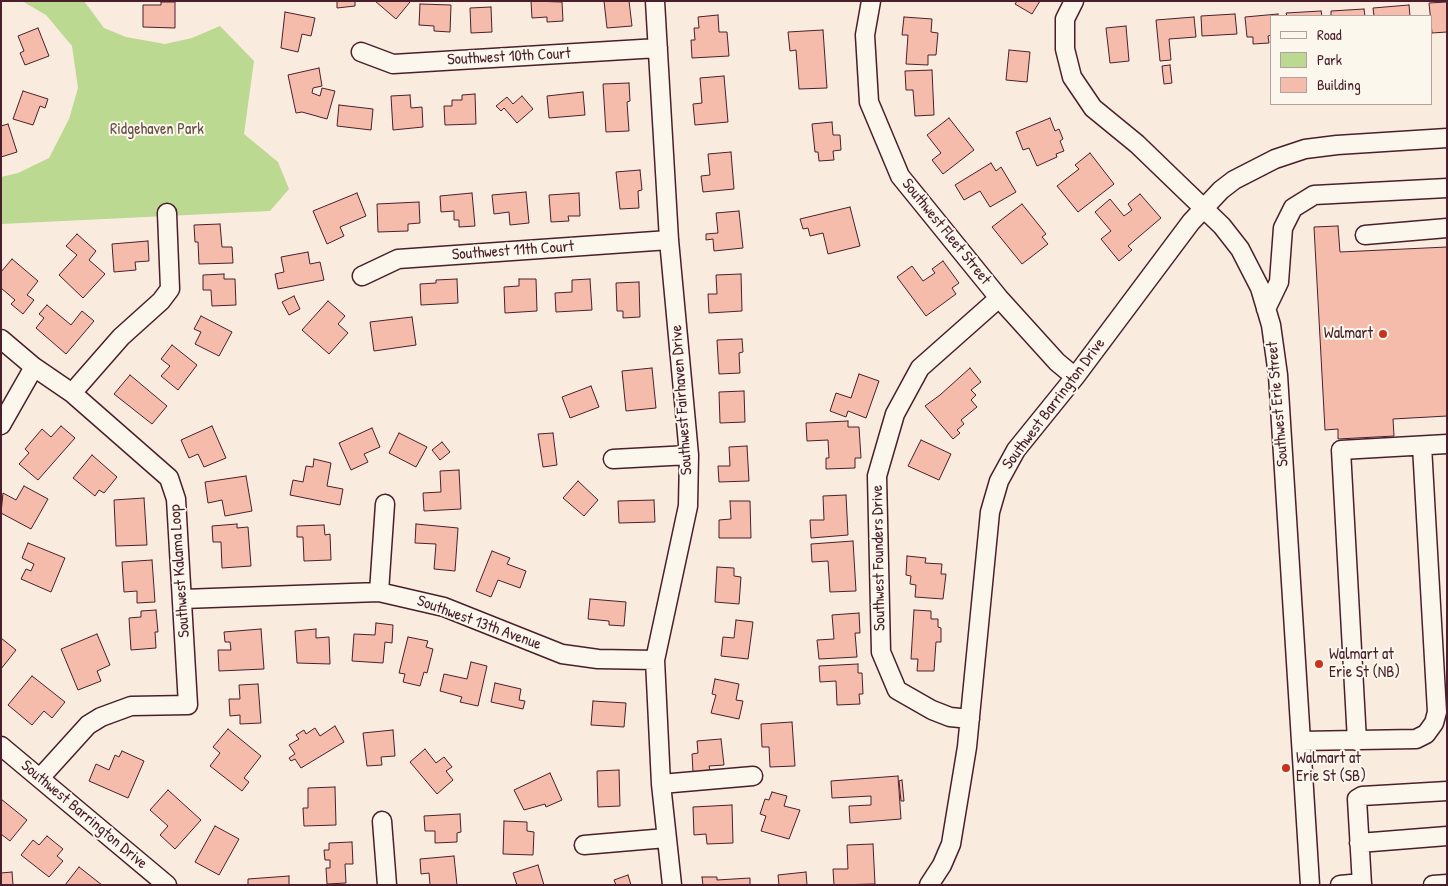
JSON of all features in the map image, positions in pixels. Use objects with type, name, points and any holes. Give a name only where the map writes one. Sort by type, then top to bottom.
[{"type":"street","name":"Southwest Fairhaven Drive","points":[[655,1],[669,240],[689,455],[688,506],[655,660],[661,784],[672,885]]},
{"type":"street","name":"Southwest Fleet Street","points":[[871,1],[865,35],[865,69],[869,102],[900,176],[999,298],[1057,362],[1074,377]]},
{"type":"street","name":"Southwest Erie Street","points":[[1074,1],[1065,19],[1065,49],[1072,77],[1093,108],[1137,144],[1205,207],[1240,249],[1260,288],[1271,325],[1278,375],[1310,885]]},
{"type":"street","name":"Southwest 10th Court","points":[[361,52],[393,64],[658,48]]},
{"type":"street","name":"Southwest Barrington Drive","points":[[929,885],[942,865],[951,844],[970,719],[994,496],[1006,464],[1205,207],[1221,190],[1253,168],[1305,149],[1337,145],[1447,138]]},
{"type":"street","points":[[1266,309],[1279,282],[1283,228],[1294,208],[1314,195],[1447,188]]},
{"type":"street","points":[[72,393],[121,337],[161,301],[170,289],[167,212]]},
{"type":"street","points":[[1364,235],[1447,228]]},
{"type":"street","name":"Southwest 11th Court","points":[[362,276],[398,260],[669,240]]},
{"type":"street","name":"Southwest Founders Drive","points":[[970,719],[950,717],[932,710],[897,690],[881,652],[877,476],[895,414],[920,368],[999,298]]},
{"type":"street","name":"Southwest Kalama Loop","points":[[1,339],[34,367],[72,393],[169,478],[176,499],[188,705],[131,706],[100,717],[88,725],[40,778]]},
{"type":"street","points":[[1,425],[34,367]]},
{"type":"street","points":[[1358,740],[1341,450],[1447,444]]},
{"type":"street","points":[[1301,741],[1416,739],[1426,734],[1434,723],[1441,698],[1422,446]]},
{"type":"street","points":[[612,459],[689,455]]},
{"type":"street","points":[[379,592],[385,504]]},
{"type":"street","name":"Southwest 13th Avenue","points":[[183,599],[379,592],[444,607],[562,654],[598,659],[655,660]]},
{"type":"street","name":"Southwest Barrington Drive","points":[[1,746],[157,881]]},
{"type":"street","points":[[661,784],[753,776]]},
{"type":"street","points":[[1340,885],[1362,884],[1357,799],[1362,796],[1447,791]]},
{"type":"street","points":[[382,821],[387,885]]},
{"type":"street","points":[[1360,843],[1447,836]]},
{"type":"street","points":[[584,845],[666,838]]},
{"type":"street","points":[[1433,885],[1447,884]]},
{"type":"green space","name":"Ridgehaven Park","points":[[22,1],[84,1],[104,28],[126,37],[165,44],[192,38],[220,26],[254,61],[244,134],[278,162],[289,189],[270,211],[1,224],[1,177],[18,173],[49,158],[69,119],[78,88],[72,46],[46,15]]},
{"type":"building","points":[[337,1],[355,1],[355,6],[337,8]]},
{"type":"building","points":[[375,1],[408,1],[410,2],[396,19]]},
{"type":"building","points":[[531,1],[562,2],[563,21],[547,22],[547,17],[532,18]]},
{"type":"building","points":[[604,1],[629,1],[632,26],[607,28]]},
{"type":"building","points":[[1017,1],[1040,1],[1032,14],[1015,4]]},
{"type":"building","points":[[161,2],[175,2],[175,28],[143,27],[143,5],[161,5]]},
{"type":"building","points":[[1447,2],[1447,32],[1433,33],[1433,15],[1430,15],[1429,3]]},
{"type":"building","points":[[420,4],[451,5],[450,32],[434,31],[434,26],[419,25]]},
{"type":"building","points":[[1409,5],[1410,15],[1374,15],[1373,8]]},
{"type":"building","points":[[491,7],[492,32],[471,33],[470,8]]},
{"type":"building","points":[[1364,9],[1365,15],[1331,15],[1331,11]]},
{"type":"building","points":[[1321,11],[1322,15],[1287,15],[1286,13]]},
{"type":"building","points":[[285,12],[315,18],[311,36],[302,34],[298,52],[281,48]]},
{"type":"building","points":[[1235,14],[1237,34],[1202,36],[1201,16]]},
{"type":"building","points":[[1278,14],[1270,15],[1269,43],[1253,44],[1253,37],[1247,37],[1245,17]]},
{"type":"building","points":[[718,15],[719,32],[727,32],[729,56],[692,58],[691,40],[695,40],[694,28],[699,28],[698,17]]},
{"type":"building","points":[[904,17],[932,19],[931,32],[938,33],[936,55],[928,55],[928,65],[906,64],[908,35],[902,35]]},
{"type":"building","points":[[1194,17],[1196,37],[1169,39],[1171,60],[1160,61],[1156,20]]},
{"type":"building","points":[[1126,26],[1129,61],[1110,63],[1106,28]]},
{"type":"building","points":[[38,28],[49,56],[25,65],[20,53],[24,51],[18,36]]},
{"type":"building","points":[[823,30],[827,88],[799,89],[796,50],[790,51],[788,32]]},
{"type":"building","points":[[1009,50],[1030,52],[1027,82],[1006,80]]},
{"type":"building","points":[[1170,65],[1172,83],[1164,84],[1162,66]]},
{"type":"building","points":[[319,68],[322,86],[313,88],[312,93],[320,96],[322,88],[335,91],[327,119],[302,112],[296,113],[288,75]]},
{"type":"building","points":[[932,70],[934,115],[915,116],[913,90],[906,90],[905,71]]},
{"type":"building","points":[[724,76],[728,122],[695,125],[693,104],[702,103],[700,78]]},
{"type":"building","points":[[629,83],[630,101],[627,102],[629,131],[606,132],[603,84]]},
{"type":"building","points":[[23,91],[48,99],[45,108],[40,106],[33,125],[13,119]]},
{"type":"building","points":[[583,92],[585,115],[549,118],[547,96]]},
{"type":"building","points":[[475,94],[476,124],[445,125],[444,106],[452,106],[452,100],[462,100],[462,95]]},
{"type":"building","points":[[410,95],[411,108],[422,107],[423,127],[393,130],[391,96]]},
{"type":"building","points":[[522,96],[533,109],[517,123],[504,108],[501,111],[496,106],[507,97],[513,104]]},
{"type":"building","points":[[339,105],[373,109],[371,130],[337,126]]},
{"type":"building","points":[[949,118],[974,150],[943,174],[932,160],[941,153],[927,135]]},
{"type":"building","points":[[1050,118],[1055,131],[1059,129],[1063,139],[1060,141],[1064,151],[1056,154],[1057,157],[1037,166],[1029,148],[1023,150],[1016,132]]},
{"type":"building","points":[[832,122],[833,135],[840,135],[841,150],[833,151],[834,160],[819,161],[818,152],[815,152],[812,124]]},
{"type":"building","points":[[8,124],[17,152],[1,157],[1,126]]},
{"type":"building","points":[[731,152],[734,189],[703,192],[701,176],[710,175],[708,154]]},
{"type":"building","points":[[1090,153],[1114,184],[1078,212],[1057,186],[1079,169],[1075,165]]},
{"type":"building","points":[[991,163],[996,171],[1001,167],[1016,192],[990,207],[980,191],[964,200],[955,185]]},
{"type":"building","points":[[640,170],[642,190],[638,191],[639,208],[620,209],[616,172]]},
{"type":"building","points":[[526,192],[529,223],[510,225],[509,212],[494,214],[492,195]]},
{"type":"building","points":[[357,193],[366,216],[340,227],[344,236],[327,244],[313,211]]},
{"type":"building","points":[[472,193],[475,226],[459,227],[459,220],[454,220],[454,211],[441,212],[440,196]]},
{"type":"building","points":[[579,193],[580,216],[568,216],[569,221],[551,222],[549,195]]},
{"type":"building","points":[[1140,194],[1161,218],[1128,246],[1132,250],[1119,261],[1101,239],[1111,231],[1095,212],[1110,199],[1124,216],[1132,210],[1128,204]]},
{"type":"building","points":[[419,202],[420,223],[408,224],[408,231],[378,232],[377,204]]},
{"type":"building","points":[[1022,204],[1046,234],[1042,237],[1048,244],[1022,264],[992,227]]},
{"type":"building","points":[[850,207],[860,246],[828,254],[823,233],[810,236],[808,228],[803,229],[800,219]]},
{"type":"building","points":[[739,211],[743,248],[714,251],[713,239],[706,240],[706,234],[718,233],[716,213]]},
{"type":"building","points":[[220,224],[222,247],[232,247],[233,263],[199,264],[198,242],[195,242],[194,225]]},
{"type":"building","name":"Walmart","points":[[1338,226],[1340,252],[1447,247],[1447,416],[1393,419],[1394,436],[1338,439],[1338,429],[1325,430],[1314,227]]},
{"type":"building","points":[[77,234],[96,251],[89,260],[105,274],[83,298],[59,275],[77,255],[66,246]]},
{"type":"building","points":[[148,241],[149,261],[135,262],[136,270],[114,272],[112,244]]},
{"type":"building","points":[[308,252],[310,264],[320,262],[324,280],[278,289],[275,274],[284,272],[281,257]]},
{"type":"building","points":[[12,259],[38,281],[27,295],[34,300],[23,314],[11,304],[15,300],[1,288],[1,272]]},
{"type":"building","points":[[943,261],[959,283],[952,288],[956,294],[926,316],[897,277],[912,266],[923,281],[935,273],[932,269]]},
{"type":"building","points":[[224,274],[224,279],[235,279],[236,305],[212,306],[211,290],[203,290],[203,275]]},
{"type":"building","points":[[741,274],[742,311],[709,313],[708,294],[717,294],[716,275]]},
{"type":"building","points":[[457,279],[458,303],[421,305],[420,284],[436,283],[436,280]]},
{"type":"building","points":[[519,279],[536,279],[537,311],[505,313],[504,287],[519,286]]},
{"type":"building","points":[[590,279],[592,310],[556,312],[555,293],[572,292],[572,280]]},
{"type":"building","points":[[639,282],[640,317],[623,318],[623,311],[617,311],[616,283]]},
{"type":"building","points":[[294,296],[300,309],[289,315],[282,302]]},
{"type":"building","points":[[328,301],[345,316],[338,324],[348,333],[329,354],[302,330]]},
{"type":"building","points":[[47,305],[71,325],[82,311],[94,321],[66,354],[36,328],[44,318],[39,314]]},
{"type":"building","points":[[201,316],[232,332],[219,356],[195,344],[201,332],[194,329]]},
{"type":"building","points":[[412,317],[416,345],[374,351],[370,322]]},
{"type":"building","points":[[742,339],[743,352],[739,353],[740,373],[719,374],[717,340]]},
{"type":"building","points":[[172,345],[197,365],[178,390],[161,376],[170,366],[161,359]]},
{"type":"building","points":[[652,368],[656,408],[626,411],[622,371]]},
{"type":"building","points":[[970,368],[981,382],[971,390],[976,395],[971,400],[977,407],[961,420],[964,424],[957,430],[960,433],[953,439],[925,406]]},
{"type":"building","points":[[859,374],[879,381],[866,418],[848,411],[846,417],[830,411],[836,393],[851,398]]},
{"type":"building","points":[[130,375],[167,406],[152,424],[114,394]]},
{"type":"building","points":[[591,386],[599,407],[570,418],[562,397]]},
{"type":"building","points":[[744,391],[745,422],[720,423],[719,392]]},
{"type":"building","points":[[848,421],[848,427],[859,427],[861,458],[855,458],[855,468],[826,469],[826,458],[829,458],[828,440],[807,441],[806,423]]},
{"type":"building","points":[[61,426],[75,438],[38,480],[19,464],[29,453],[25,449],[42,429],[51,437]]},
{"type":"building","points":[[212,426],[226,458],[204,467],[198,454],[189,458],[181,440]]},
{"type":"building","points":[[372,428],[380,447],[364,454],[368,462],[351,470],[339,443]]},
{"type":"building","points":[[399,433],[427,447],[416,467],[389,453]]},
{"type":"building","points":[[553,433],[557,465],[543,467],[538,434]]},
{"type":"building","points":[[921,440],[951,454],[939,480],[908,466]]},
{"type":"building","points":[[442,442],[450,452],[440,460],[432,450]]},
{"type":"building","points":[[747,446],[749,481],[719,482],[718,466],[730,466],[729,447]]},
{"type":"building","points":[[92,455],[117,477],[104,493],[99,490],[95,496],[73,478]]},
{"type":"building","points":[[314,459],[331,463],[327,486],[343,489],[340,505],[290,495],[293,480],[303,482],[306,466],[313,467]]},
{"type":"building","points":[[459,470],[461,509],[424,511],[423,493],[441,492],[440,471]]},
{"type":"building","points":[[246,476],[252,511],[225,516],[222,500],[208,503],[205,482]]},
{"type":"building","points":[[578,481],[598,500],[584,516],[563,498]]},
{"type":"building","points":[[24,486],[48,499],[31,529],[1,513],[3,493],[16,500]]},
{"type":"building","points":[[846,495],[848,535],[811,538],[810,520],[824,520],[823,496]]},
{"type":"building","points":[[144,498],[147,545],[116,546],[114,500]]},
{"type":"building","points":[[654,500],[655,522],[619,523],[618,501]]},
{"type":"building","points":[[730,501],[750,501],[751,538],[719,538],[719,520],[731,519]]},
{"type":"building","points":[[237,524],[237,528],[248,527],[251,566],[222,568],[221,542],[213,542],[212,526]]},
{"type":"building","points":[[416,524],[458,528],[455,571],[434,569],[436,544],[415,543]]},
{"type":"building","points":[[324,525],[325,535],[330,534],[331,560],[304,561],[303,537],[297,537],[297,526]]},
{"type":"building","points":[[853,541],[856,591],[830,592],[828,561],[812,562],[811,544]]},
{"type":"building","points":[[28,543],[65,558],[51,592],[21,579],[26,569],[31,571],[34,564],[22,558]]},
{"type":"building","points":[[492,551],[510,558],[507,564],[526,571],[520,588],[498,580],[491,597],[476,591]]},
{"type":"building","points":[[907,556],[926,558],[925,563],[942,564],[941,574],[946,574],[943,599],[915,597],[916,585],[910,584],[911,576],[906,575]]},
{"type":"building","points":[[152,560],[155,602],[137,603],[137,591],[124,592],[122,562]]},
{"type":"building","points":[[717,567],[734,568],[734,576],[741,577],[739,604],[715,602]]},
{"type":"building","points":[[590,599],[626,602],[624,626],[609,625],[609,621],[588,619]]},
{"type":"building","points":[[156,610],[158,632],[155,632],[156,648],[131,650],[129,618],[141,617],[141,611]]},
{"type":"building","points":[[914,610],[931,611],[931,619],[938,619],[938,627],[941,628],[941,642],[936,642],[934,671],[917,671],[918,659],[911,659]]},
{"type":"building","points":[[859,613],[860,633],[855,633],[857,657],[819,659],[817,640],[834,639],[832,615]]},
{"type":"building","points":[[736,620],[753,622],[748,659],[721,656],[723,637],[734,638]]},
{"type":"building","points":[[376,623],[393,625],[392,643],[385,642],[383,663],[352,661],[354,634],[375,635]]},
{"type":"building","points":[[261,629],[264,669],[219,671],[218,650],[231,650],[230,642],[225,642],[224,632]]},
{"type":"building","points":[[316,629],[316,638],[329,637],[330,664],[297,663],[295,631]]},
{"type":"building","points":[[97,634],[110,665],[97,671],[101,681],[78,690],[61,649]]},
{"type":"building","points":[[408,637],[428,641],[426,647],[433,649],[427,673],[424,672],[420,686],[403,682],[405,674],[399,673]]},
{"type":"building","points":[[1,638],[16,650],[1,669]]},
{"type":"building","points":[[471,662],[487,666],[478,706],[460,702],[462,697],[440,691],[444,674],[467,679]]},
{"type":"building","points":[[858,664],[858,673],[862,673],[863,694],[859,694],[860,704],[837,705],[836,681],[820,682],[819,666]]},
{"type":"building","points":[[32,676],[65,702],[52,718],[44,711],[32,725],[8,705]]},
{"type":"building","points":[[715,679],[739,684],[736,700],[743,701],[739,719],[711,713],[716,695],[712,694]]},
{"type":"building","points":[[495,683],[521,689],[519,700],[525,701],[523,709],[491,702]]},
{"type":"building","points":[[258,684],[261,723],[240,724],[240,715],[230,716],[229,699],[240,699],[239,685]]},
{"type":"building","points":[[593,701],[626,703],[624,727],[591,725]]},
{"type":"building","points":[[792,722],[795,766],[770,767],[769,747],[762,747],[761,724]]},
{"type":"building","points":[[335,726],[344,742],[301,768],[295,759],[291,761],[289,758],[295,754],[289,745],[299,739],[296,735],[304,730],[306,734],[315,728],[320,736]]},
{"type":"building","points":[[228,729],[261,756],[244,778],[249,782],[242,791],[210,766],[220,753],[213,747]]},
{"type":"building","points":[[393,730],[395,756],[381,757],[382,765],[367,766],[363,733]]},
{"type":"building","points":[[721,739],[724,765],[709,766],[710,770],[693,772],[692,754],[698,753],[697,741]]},
{"type":"building","points":[[425,749],[436,763],[444,757],[452,767],[446,771],[453,780],[437,794],[410,762]]},
{"type":"building","points":[[122,751],[144,761],[128,798],[89,781],[96,764],[109,770],[115,755],[119,757]]},
{"type":"building","points":[[619,770],[620,806],[598,807],[597,771]]},
{"type":"building","points":[[550,773],[562,800],[546,807],[545,804],[524,810],[514,790]]},
{"type":"building","points":[[898,776],[901,819],[850,823],[849,806],[871,805],[871,796],[832,798],[831,781]]},
{"type":"building","points":[[902,780],[904,801],[901,801],[899,781]]},
{"type":"building","points":[[335,787],[336,825],[304,826],[303,808],[308,808],[308,788]]},
{"type":"building","points":[[168,790],[201,820],[175,849],[160,835],[168,826],[150,810]]},
{"type":"building","points":[[772,792],[787,796],[784,806],[800,810],[789,839],[761,831],[766,816],[760,814],[765,799],[769,800]]},
{"type":"building","points":[[1,799],[27,820],[10,841],[1,834]]},
{"type":"building","points":[[732,805],[733,843],[707,844],[706,834],[694,835],[693,807]]},
{"type":"building","points":[[460,814],[461,832],[457,833],[457,842],[435,843],[435,831],[425,831],[424,816]]},
{"type":"building","points":[[504,821],[527,822],[527,831],[534,832],[533,855],[503,854]]},
{"type":"building","points":[[215,826],[239,839],[219,875],[195,862]]},
{"type":"building","points":[[47,836],[63,849],[57,856],[63,861],[49,877],[21,855],[33,840],[39,845]]},
{"type":"building","points":[[352,842],[353,864],[345,864],[346,883],[327,884],[326,868],[330,868],[330,860],[325,860],[324,850],[329,850],[329,843]]},
{"type":"building","points":[[873,844],[875,884],[834,885],[833,869],[848,869],[847,845]]},
{"type":"building","points":[[454,856],[457,885],[430,885],[429,873],[421,874],[420,859]]},
{"type":"building","points":[[538,865],[544,885],[517,885],[513,873]]},
{"type":"building","points":[[79,867],[102,885],[65,885]]},
{"type":"building","points":[[12,872],[13,885],[1,885],[1,873]]},
{"type":"building","points":[[806,872],[807,885],[779,885],[778,875]]},
{"type":"building","points":[[628,875],[631,885],[616,885],[614,880]]},
{"type":"building","points":[[289,876],[289,885],[248,885],[248,879]]},
{"type":"building","points":[[702,877],[717,877],[717,880],[750,878],[750,885],[703,885]]},
{"type":"place","name":"Walmart","points":[[1383,334]]},
{"type":"place","name":"Walmart at Erie St (NB)","points":[[1319,664]]},
{"type":"place","name":"Walmart at Erie St (SB)","points":[[1286,768]]}]
